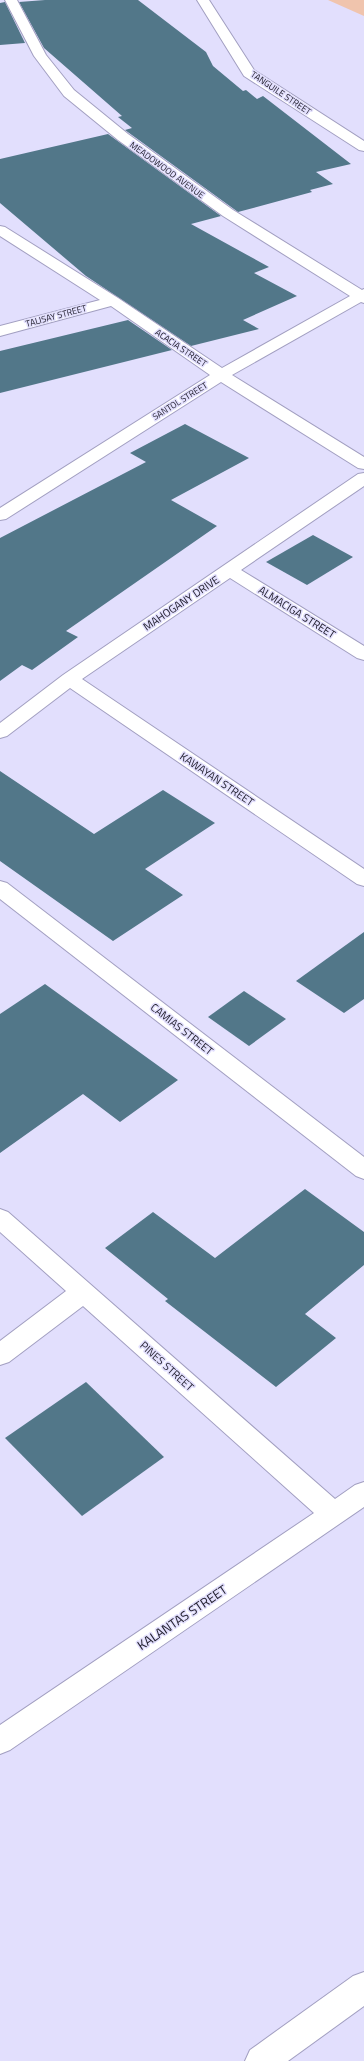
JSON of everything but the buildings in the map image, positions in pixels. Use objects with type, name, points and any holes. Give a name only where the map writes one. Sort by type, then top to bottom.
[{"type":"street","name":"MEADOWOOD AVENUE","points":[[11,0],[40,56],[69,92],[122,137],[228,213],[363,296]]},
{"type":"street","name":"TANGUILE STREET","points":[[203,0],[249,73],[364,147]]},
{"type":"street","name":"ACACIA STREET","points":[[0,230],[112,301],[221,375],[364,464]]},
{"type":"street","name":"SANTOL STREET","points":[[0,515],[221,375],[363,296]]},
{"type":"street","name":"TALISAY STREET","points":[[0,331],[112,301]]},
{"type":"street","name":"MAHOGANY DRIVE","points":[[0,732],[70,679],[364,478]]},
{"type":"street","name":"ALMACIGA STREET","points":[[229,570],[364,654]]},
{"type":"street","name":"KAWAYAN STREET","points":[[70,679],[364,879]]},
{"type":"street","name":"CAMIAS STREET","points":[[0,888],[364,1170]]},
{"type":"street","name":"PINES STREET","points":[[0,1218],[334,1514]]},
{"type":"street","points":[[0,1355],[84,1292]]},
{"type":"street","name":"KALANTAS STREET","points":[[0,1741],[364,1493]]},
{"type":"street","points":[[261,2061],[364,1987]]},
{"type":"shaded area","points":[[328,0],[364,0],[364,16]]}]
